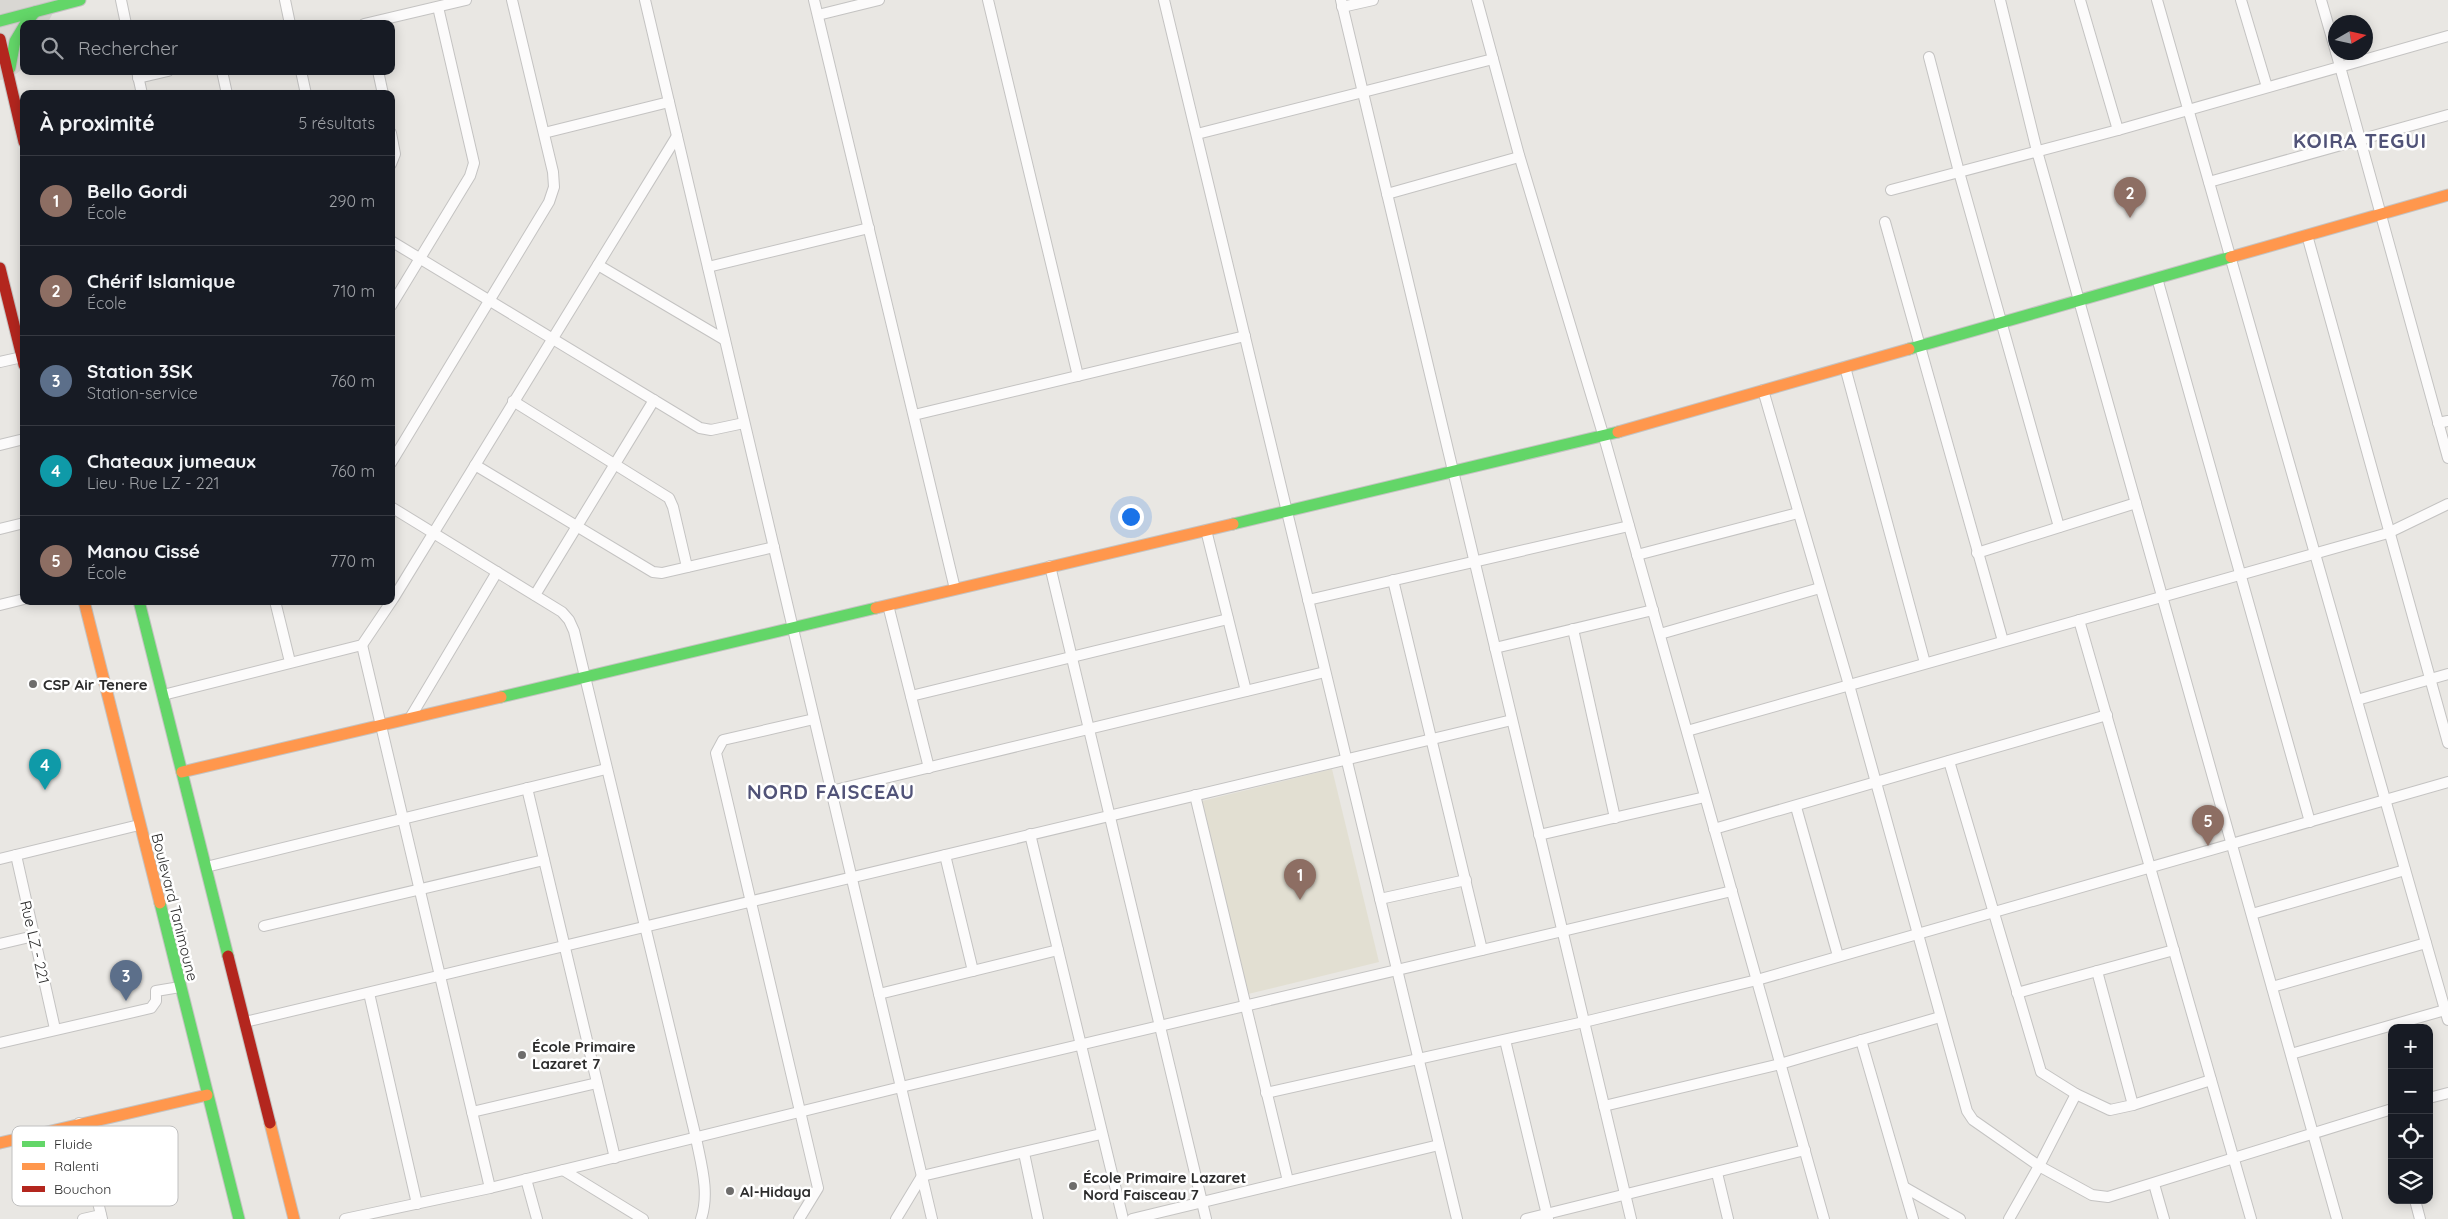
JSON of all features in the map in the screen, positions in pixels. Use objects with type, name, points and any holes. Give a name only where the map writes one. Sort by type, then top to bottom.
[{"type":"street","points":[[0,21],[80,0]]},
{"type":"street","points":[[121,0],[125,20]]},
{"type":"street","points":[[285,0],[289,20]]},
{"type":"street","points":[[383,20],[466,0]]},
{"type":"street","points":[[395,456],[549,202],[554,187],[553,172],[512,0]]},
{"type":"street","points":[[645,0],[932,1219]]},
{"type":"street","points":[[814,0],[955,589]]},
{"type":"street","points":[[818,15],[879,0]]},
{"type":"street","points":[[988,0],[1078,376]]},
{"type":"street","points":[[1164,0],[1457,1219]]},
{"type":"street","points":[[1373,0],[1342,4],[1631,1219]]},
{"type":"street","points":[[1477,0],[1519,157],[1604,436],[1824,1219]]},
{"type":"street","points":[[2000,0],[2037,151],[2337,1219]]},
{"type":"street","points":[[2080,0],[2118,130]]},
{"type":"street","points":[[2157,0],[2447,1015],[2291,1054]]},
{"type":"street","points":[[2241,0],[2267,88]]},
{"type":"street","points":[[2321,0],[2328,24]]},
{"type":"street","points":[[395,300],[470,176],[474,163],[438,7]]},
{"type":"street","points":[[28,20],[35,12]]},
{"type":"street","points":[[9,79],[11,54],[20,32]]},
{"type":"street","points":[[1891,190],[2118,130],[2448,36]]},
{"type":"street","points":[[0,39],[20,125]]},
{"type":"street","points":[[1929,57],[1958,172],[2059,527]]},
{"type":"street","points":[[1197,134],[1493,59]]},
{"type":"street","points":[[2338,60],[2380,214],[2443,422],[2448,458]]},
{"type":"street","points":[[138,75],[141,90]]},
{"type":"street","points":[[223,75],[226,90]]},
{"type":"street","points":[[302,75],[305,90]]},
{"type":"street","points":[[379,75],[382,90]]},
{"type":"street","points":[[544,133],[669,102]]},
{"type":"street","points":[[2209,182],[2448,115]]},
{"type":"street","points":[[395,594],[677,136]]},
{"type":"street","points":[[1387,194],[1519,157]]},
{"type":"street","points":[[182,772],[1604,436],[2380,214],[2448,197]]},
{"type":"street","points":[[1885,222],[1977,553],[2004,641]]},
{"type":"street","points":[[708,267],[869,228]]},
{"type":"street","points":[[2307,235],[2388,533],[2448,743]]},
{"type":"street","points":[[395,243],[700,428],[711,430],[744,423]]},
{"type":"street","points":[[598,265],[725,340]]},
{"type":"street","points":[[0,268],[20,349]]},
{"type":"street","points":[[2157,278],[2310,822]]},
{"type":"street","points":[[914,415],[1245,336]]},
{"type":"street","points":[[0,362],[20,361]]},
{"type":"street","points":[[1844,367],[1925,664]]},
{"type":"street","points":[[1763,390],[1849,685],[1969,1116],[2040,1166],[2092,1196],[2108,1197],[2154,1184],[2313,1132],[2388,1114]]},
{"type":"street","points":[[535,595],[654,400]]},
{"type":"street","points":[[513,401],[669,498],[673,507],[686,567]]},
{"type":"street","points":[[0,445],[20,440]]},
{"type":"street","points":[[475,465],[653,572],[686,567],[774,547]]},
{"type":"street","points":[[1977,553],[2136,503]]},
{"type":"street","points":[[1687,731],[2388,533],[2448,504]]},
{"type":"street","points":[[395,510],[562,612],[569,620],[585,676],[696,1138],[704,1184],[705,1201],[701,1219]]},
{"type":"street","points":[[1637,555],[1798,514]]},
{"type":"street","points":[[0,529],[20,524]]},
{"type":"street","points":[[1308,600],[1629,526]]},
{"type":"street","points":[[1206,530],[1246,691]]},
{"type":"street","points":[[1050,566],[1206,1219]]},
{"type":"street","points":[[410,718],[497,572]]},
{"type":"street","points":[[1393,580],[1482,950]]},
{"type":"street","points":[[1660,634],[1820,588]]},
{"type":"street","points":[[0,605],[20,600]]},
{"type":"street","name":"Boulevard Tanimoune","points":[[85,605],[238,1219]]},
{"type":"street","points":[[141,605],[294,1219]]},
{"type":"street","points":[[276,605],[290,662]]},
{"type":"street","points":[[163,695],[362,645],[388,605]]},
{"type":"street","points":[[888,605],[929,768]]},
{"type":"street","points":[[1495,648],[1653,610]]},
{"type":"street","points":[[911,696],[1228,619]]},
{"type":"street","points":[[2079,620],[2251,1219]]},
{"type":"street","points":[[1573,629],[1615,818]]},
{"type":"street","points":[[362,645],[490,1188]]},
{"type":"street","points":[[831,791],[1325,672]]},
{"type":"street","points":[[2356,700],[2448,674]]},
{"type":"street","points":[[1714,829],[1796,807],[2106,715]]},
{"type":"street","points":[[799,1219],[818,1188],[716,753],[718,746],[723,740],[814,719]]},
{"type":"street","points":[[245,1022],[441,977],[565,945],[751,903],[1030,834],[1512,720]]},
{"type":"street","points":[[1949,761],[2040,1072],[2076,1094],[2110,1110],[2211,1080]]},
{"type":"street","points":[[206,867],[402,817],[606,769]]},
{"type":"street","points":[[1266,1093],[1584,1022],[1757,980],[2448,782]]},
{"type":"street","points":[[528,788],[615,1158]]},
{"type":"street","points":[[1195,795],[1288,1181]]},
{"type":"street","points":[[1539,835],[1705,797]]},
{"type":"street","points":[[1796,807],[1838,956]]},
{"type":"street","points":[[0,858],[139,825]]},
{"type":"street","points":[[1030,834],[1123,1219]]},
{"type":"street","name":"Rue LZ - 221","points":[[16,855],[54,1029]]},
{"type":"street","points":[[945,855],[972,971]]},
{"type":"street","points":[[264,926],[544,860]]},
{"type":"street","points":[[2252,914],[2405,870]]},
{"type":"street","points":[[1380,899],[1466,880]]},
{"type":"street","points":[[345,1219],[490,1188],[901,1087],[1732,891]]},
{"type":"street","points":[[0,944],[34,936]]},
{"type":"street","points":[[2272,988],[2426,943]]},
{"type":"street","points":[[879,994],[1058,950]]},
{"type":"street","points":[[2017,992],[2174,950]]},
{"type":"street","points":[[2097,971],[2132,1105]]},
{"type":"street","points":[[0,1043],[151,1008],[156,1001],[156,992],[180,987]]},
{"type":"street","points":[[368,993],[417,1204]]},
{"type":"street","points":[[1604,1106],[1780,1064],[1940,1017]]},
{"type":"street","points":[[1505,1040],[1547,1217]]},
{"type":"street","points":[[1861,1040],[1913,1219]]},
{"type":"street","points":[[472,1112],[597,1083]]},
{"type":"street","points":[[2433,1097],[2448,1093]]},
{"type":"street","points":[[2009,1219],[2040,1166],[2076,1094]]},
{"type":"street","points":[[67,1126],[207,1095]]},
{"type":"street","points":[[896,1219],[922,1176],[1024,1154],[1101,1134]]},
{"type":"street","points":[[1132,1219],[1439,1145]]},
{"type":"street","points":[[1526,1219],[1547,1217],[1625,1195],[1805,1150]]},
{"type":"street","points":[[1024,1154],[1038,1219]]},
{"type":"street","points":[[563,1170],[643,1219]]},
{"type":"street","points":[[1717,1173],[1728,1219]]},
{"type":"street","points":[[526,1179],[537,1219]]},
{"type":"street","points":[[2154,1184],[2164,1219]]},
{"type":"street","points":[[1904,1186],[1960,1219]]},
{"type":"street","points":[[2416,1204],[2420,1219]]},
{"type":"street","points":[[83,1219],[101,1217]]},
{"type":"shaded area","points":[[0,0],[60,0],[49,20],[20,20],[20,71],[9,79],[0,80]]},
{"type":"shaded area","points":[[1332,769],[1379,962],[1248,994],[1202,801]]},
{"type":"traffic: fast","points":[[0,21],[80,0]]},
{"type":"traffic: fast","points":[[28,20],[35,12]]},
{"type":"traffic: fast","points":[[10,68],[15,41],[20,33]]},
{"type":"traffic: fast","points":[[1909,349],[2231,257]]},
{"type":"traffic: fast","points":[[1233,524],[1618,432]]},
{"type":"traffic: fast","points":[[140,605],[228,956]]},
{"type":"traffic: fast","points":[[501,697],[876,608]]},
{"type":"traffic: fast","points":[[160,903],[239,1219]]},
{"type":"traffic: slow","points":[[2231,257],[2448,195]]},
{"type":"traffic: slow","points":[[1618,432],[1909,349]]},
{"type":"traffic: slow","points":[[876,608],[1233,524]]},
{"type":"traffic: slow","points":[[85,605],[160,903]]},
{"type":"traffic: slow","points":[[182,772],[501,697]]},
{"type":"traffic: slow","points":[[73,1126],[207,1095]]},
{"type":"traffic: slow","points":[[270,1123],[294,1219]]},
{"type":"traffic: slow","points":[[0,1143],[12,1140]]},
{"type":"traffic: jam","points":[[0,39],[20,125]]},
{"type":"traffic: jam","points":[[0,268],[20,349]]},
{"type":"traffic: jam","points":[[228,956],[270,1123]]},
{"type":"place","name":"Chérif Islamique","points":[[2130,218]]},
{"type":"place","name":"CSP Air Tenere","points":[[33,684]]},
{"type":"place","name":"Chateaux jumeaux","points":[[45,790]]},
{"type":"place","name":"Manou Cissé","points":[[2208,846]]},
{"type":"place","name":"Bello Gordi","points":[[1300,900]]},
{"type":"place","name":"Station 3SK","points":[[126,1001]]},
{"type":"place","name":"École Primaire Lazaret 7","points":[[522,1055]]},
{"type":"place","name":"École Primaire Lazaret Nord Faisceau 7","points":[[1073,1186]]},
{"type":"place","name":"Al-Hidaya","points":[[730,1191]]},
{"type":"district","name":"KOIRA TEGUI","points":[[2360,140]]},
{"type":"district","name":"NORD FAISCEAU","points":[[831,791]]}]
